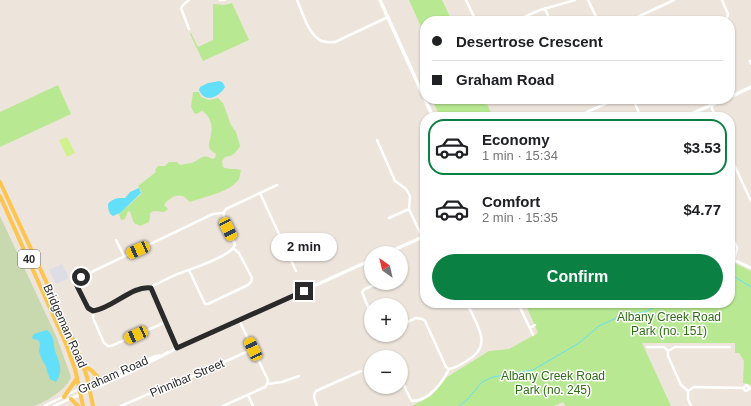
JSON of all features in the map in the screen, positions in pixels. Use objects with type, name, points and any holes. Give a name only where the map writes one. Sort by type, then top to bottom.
[{"type":"main road","name":"Bridgeman Road","points":[[0,182],[64,319],[83,366],[93,406]]},
{"type":"main road","name":"Bridgeman Road","points":[[0,196],[58,322],[71,356],[83,406]]},
{"type":"main road","points":[[58,322],[64,319]]},
{"type":"main road","points":[[83,366],[91,370],[101,380]]},
{"type":"main road","points":[[64,397],[77,378]]},
{"type":"main road","points":[[70,399],[78,406]]},
{"type":"street","points":[[189,0],[181,8],[189,29]]},
{"type":"street","points":[[220,0],[225,0]]},
{"type":"street","points":[[297,0],[313,34],[327,42],[336,42],[388,17]]},
{"type":"street","points":[[380,0],[420,88]]},
{"type":"street","points":[[467,0],[474,16]]},
{"type":"street","points":[[527,16],[545,8],[575,0]]},
{"type":"street","points":[[588,0],[596,16]]},
{"type":"street","points":[[640,16],[674,0]]},
{"type":"street","points":[[722,0],[727,16]]},
{"type":"street","points":[[545,8],[548,16]]},
{"type":"street","points":[[735,95],[751,87]]},
{"type":"street","points":[[587,112],[605,104]]},
{"type":"street","points":[[695,112],[711,105],[714,112]]},
{"type":"street","points":[[377,140],[395,181],[406,189],[410,196],[408,209],[420,231]]},
{"type":"street","points":[[735,167],[751,201]]},
{"type":"street","points":[[93,311],[88,308],[76,284],[77,280],[81,277],[213,214],[222,213],[226,209],[278,185]]},
{"type":"street","points":[[260,193],[296,271]]},
{"type":"street","points":[[389,218],[408,209]]},
{"type":"street","points":[[222,213],[234,241],[234,249]]},
{"type":"street","points":[[402,246],[420,237]]},
{"type":"street","points":[[116,240],[124,256]]},
{"type":"street","points":[[735,243],[737,248],[735,256]]},
{"type":"street","points":[[93,311],[114,303],[144,288],[151,288],[154,285],[183,271],[189,270],[234,249]]},
{"type":"street","points":[[189,270],[205,304],[208,304],[248,285],[251,282],[252,278],[240,253],[234,249]]},
{"type":"street","points":[[735,260],[751,268]]},
{"type":"street","name":"Graham Road","points":[[44,406],[126,374],[177,348],[364,263]]},
{"type":"street","points":[[151,288],[177,348]]},
{"type":"street","points":[[449,369],[454,369],[476,356],[481,349],[482,336],[469,308]]},
{"type":"street","points":[[520,308],[533,335]]},
{"type":"street","points":[[93,311],[93,318],[104,343],[108,346],[166,322]]},
{"type":"street","points":[[408,322],[416,318],[422,318],[425,321],[446,367],[449,369]]},
{"type":"street","points":[[239,320],[268,380],[267,384]]},
{"type":"street","points":[[530,328],[535,325]]},
{"type":"street","points":[[647,347],[664,347],[668,350]]},
{"type":"street","points":[[668,350],[675,347],[730,348]]},
{"type":"street","name":"Pinnibar Street","points":[[121,406],[167,386],[174,385],[253,349]]},
{"type":"street","points":[[668,350],[668,356],[681,385],[688,391],[688,399],[691,406]]},
{"type":"street","name":"Graham Road","points":[[89,388],[101,380],[154,357],[160,356]]},
{"type":"street","points":[[408,394],[412,401],[416,401],[429,395],[433,392],[449,369]]},
{"type":"street","points":[[317,406],[314,398],[316,391],[361,371]]},
{"type":"street","points":[[223,406],[265,387],[267,384],[282,382],[299,376]]},
{"type":"street","points":[[688,391],[694,387],[743,388],[746,391],[750,388]]},
{"type":"street","name":"Graham Road","points":[[54,406],[70,399],[80,391]]},
{"type":"street","points":[[248,395],[253,406]]},
{"type":"shaded area","points":[[62,264],[69,278],[56,284],[49,270]]},
{"type":"green space","points":[[409,0],[442,0],[450,16],[420,16],[420,25]]},
{"type":"green space","points":[[232,3],[249,40],[203,61],[190,34],[191,33],[198,47],[213,40],[213,4],[224,5]]},
{"type":"green space","points":[[58,85],[71,114],[0,147],[0,112]]},
{"type":"green space","points":[[193,92],[199,92],[201,97],[209,100],[218,98],[223,103],[231,125],[236,132],[240,146],[234,154],[225,157],[222,161],[223,167],[241,170],[239,179],[235,184],[223,191],[190,202],[183,196],[172,198],[164,205],[168,209],[164,212],[154,211],[150,213],[149,222],[140,226],[134,223],[130,212],[128,211],[125,219],[121,220],[119,214],[141,194],[138,186],[156,172],[155,170],[158,166],[165,166],[169,162],[177,162],[180,165],[189,164],[206,156],[212,159],[215,158],[216,154],[209,148],[212,131],[210,121],[207,115],[202,111],[196,114],[194,113],[191,107]]},
{"type":"green space","points":[[434,104],[487,104],[491,112],[438,112]]},
{"type":"green space","points":[[67,137],[75,153],[67,157],[59,140]]},
{"type":"green space","points":[[0,216],[57,338],[71,377],[60,391],[42,403],[32,406],[0,406]]},
{"type":"green space","points":[[735,263],[751,271],[751,385],[743,383],[744,361],[739,353],[735,353],[735,343],[642,343],[671,406],[565,406],[563,402],[554,406],[412,406],[431,396],[447,377],[489,351],[509,349],[538,333],[527,308],[735,308]]},
{"type":"water","points":[[220,81],[225,87],[219,94],[212,98],[205,97],[199,90],[200,87],[208,83]]},
{"type":"water","points":[[139,188],[141,193],[120,213],[113,216],[111,214],[108,206],[110,202],[116,199],[125,198],[130,192]]},
{"type":"water","points":[[47,330],[53,337],[55,351],[60,366],[60,374],[56,382],[50,379],[46,366],[43,362],[39,352],[40,343],[32,337],[34,334]]},
{"type":"waterway","points":[[735,277],[751,287]]},
{"type":"waterway","points":[[459,406],[467,400],[482,382],[493,377],[533,370],[579,343],[599,326],[623,315],[645,312],[653,308]]},
{"type":"route","points":[[81,277],[78,278],[76,284],[91,311],[96,311],[144,288],[151,288],[177,348],[304,291]]},
{"type":"park label","name":"Albany Creek Road Park (no. 151)","points":[[669,324]]},
{"type":"park label","name":"Albany Creek Road Park (no. 245)","points":[[553,383]]}]
